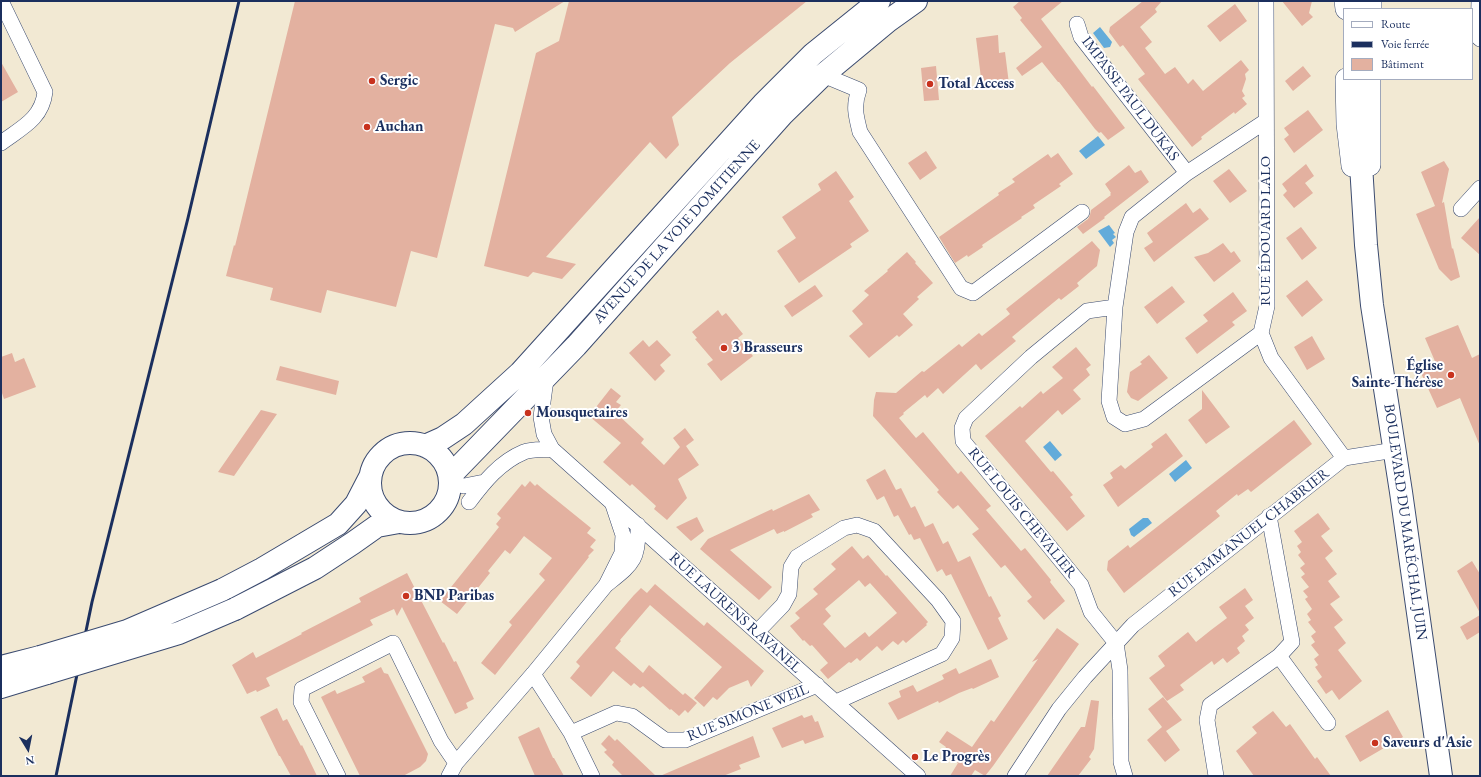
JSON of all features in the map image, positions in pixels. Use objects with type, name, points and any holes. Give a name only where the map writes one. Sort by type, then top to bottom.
[{"type":"main road","name":"AVENUE DE LA VOIE DOMITIENNE","points":[[425,446],[443,438],[464,424],[520,373],[763,104],[813,54],[879,1]]},
{"type":"main road","name":"AVENUE DE LA VOIE DOMITIENNE","points":[[450,480],[546,379],[782,115],[823,75],[888,21],[916,1]]},
{"type":"main road","name":"BOULEVARD DU MARÉCHAL JUIN","points":[[1358,80],[1359,133],[1366,245],[1372,305],[1395,450],[1441,776]]},
{"type":"main road","points":[[1,667],[43,665],[179,633],[235,609],[315,568],[377,526],[399,522],[417,523],[434,516],[446,503],[450,480],[447,467],[442,458],[434,450],[425,446],[417,443],[408,443],[395,446],[383,453],[375,464],[356,504],[338,524],[222,590],[43,665],[1,687]]},
{"type":"main road","points":[[370,477],[370,488],[373,500],[380,510],[399,522]]},
{"type":"street","points":[[1,1],[45,92],[44,103],[38,115],[1,143]]},
{"type":"street","name":"RUE ÉDOUARD LALO","points":[[1261,333],[1267,306],[1266,1]]},
{"type":"street","points":[[1480,2],[1478,38],[1480,39]]},
{"type":"street","name":"IMPASSE PAUL DUKAS","points":[[1077,24],[1081,37],[1187,173]]},
{"type":"street","points":[[823,75],[859,90],[855,101],[856,117],[860,132],[961,288],[972,293],[1082,212]]},
{"type":"street","name":"BOULEVARD DU MARÉCHAL JUIN","points":[[1346,80],[1348,140],[1360,230],[1366,245]]},
{"type":"street","name":"BOULEVARD DU MARÉCHAL JUIN","points":[[1366,245],[1370,230],[1370,80]]},
{"type":"street","points":[[1266,121],[1187,173],[1132,218],[1126,232],[1114,307],[1109,401],[1114,417],[1125,424],[1144,419],[1261,333],[1271,358],[1344,458]]},
{"type":"street","points":[[1461,209],[1480,188]]},
{"type":"street","name":"RUE LOUIS CHEVALIER","points":[[1114,307],[1087,311],[1031,357],[966,418],[962,428],[964,441],[1081,585],[1091,612],[1116,643]]},
{"type":"street","name":"RUE LAURENS RAVANEL","points":[[546,379],[541,417],[544,434],[552,449],[918,776]]},
{"type":"street","points":[[469,502],[484,482],[502,465],[525,452],[552,449]]},
{"type":"street","name":"RUE EMMANUEL CHABRIER","points":[[1015,776],[1059,709],[1085,677],[1133,625],[1344,458],[1395,450]]},
{"type":"street","points":[[450,480],[464,486],[484,482]]},
{"type":"street","points":[[606,585],[622,553],[623,535],[613,504]]},
{"type":"street","points":[[1216,776],[1207,720],[1210,705],[1279,656],[1292,642],[1269,516]]},
{"type":"street","points":[[757,632],[783,605],[789,594],[791,567],[797,557],[844,528],[857,525],[874,531],[938,600],[953,620],[952,638],[942,654],[836,702]]},
{"type":"street","points":[[338,776],[301,702],[302,689],[393,644],[441,741],[453,769],[606,585],[629,566],[635,555],[638,526]]},
{"type":"street","points":[[1116,643],[1120,670],[1121,762],[1125,776]]},
{"type":"street","points":[[1279,656],[1328,723]]},
{"type":"street","points":[[533,674],[571,733],[592,776]]},
{"type":"street","name":"RUE SIMONE WEIL","points":[[571,733],[616,713],[632,716],[665,740],[685,740],[817,685]]},
{"type":"water","points":[[1100,27],[1112,42],[1110,47],[1104,48],[1093,33]]},
{"type":"water","points":[[1098,136],[1105,145],[1086,159],[1079,151]]},
{"type":"water","points":[[1109,225],[1116,237],[1112,240],[1114,243],[1110,247],[1098,231]]},
{"type":"water","points":[[1050,441],[1062,455],[1055,461],[1043,447]]},
{"type":"water","points":[[1186,460],[1192,468],[1175,482],[1169,474]]},
{"type":"water","points":[[1143,518],[1148,518],[1152,523],[1134,537],[1131,535],[1129,529]]},
{"type":"building","name":"Auchan","points":[[295,1],[565,1],[515,32],[513,28],[495,24],[437,258],[411,251],[396,307],[327,290],[321,313],[270,300],[273,288],[226,276],[234,245],[235,246]]},
{"type":"building","points":[[569,1],[807,1],[730,63],[672,117],[679,145],[666,159],[650,142],[546,257],[576,264],[562,279],[533,272],[528,277],[484,266],[536,53],[559,41]]},
{"type":"building","points":[[1020,1],[1063,1],[1041,19],[1125,128],[1108,140],[1101,132],[1099,133],[1042,62],[1022,76],[1016,68],[1042,47],[1020,20],[1022,18],[1013,7]]},
{"type":"building","points":[[1143,1],[1162,1],[1155,9],[1157,12],[1140,27],[1152,42],[1145,48],[1165,74],[1175,67],[1188,84],[1193,79],[1203,91],[1241,60],[1249,70],[1245,74],[1246,79],[1242,91],[1245,96],[1242,98],[1247,104],[1201,137],[1202,139],[1192,147],[1138,79],[1145,74],[1123,45],[1120,47],[1109,32],[1110,27]]},
{"type":"building","points":[[1282,1],[1312,1],[1309,13],[1313,17],[1302,26]]},
{"type":"building","points":[[1235,4],[1247,21],[1220,42],[1207,26]]},
{"type":"building","points":[[998,35],[999,53],[1005,52],[1009,84],[982,86],[976,38]]},
{"type":"building","points":[[1,62],[18,92],[1,102]]},
{"type":"building","name":"Total Access","points":[[936,66],[939,100],[924,101],[921,68]]},
{"type":"building","points":[[1303,66],[1311,76],[1293,91],[1285,81]]},
{"type":"building","points":[[1308,110],[1323,130],[1294,153],[1284,139],[1289,135],[1284,128]]},
{"type":"building","points":[[926,151],[937,168],[920,180],[908,163]]},
{"type":"building","points":[[1058,153],[1073,174],[1059,184],[1061,186],[1033,205],[1035,208],[1021,217],[1022,218],[982,245],[983,247],[968,257],[967,255],[955,263],[939,237],[999,195],[998,193],[1015,182],[1012,179],[1048,154],[1051,158]]},
{"type":"building","points":[[1444,161],[1449,169],[1442,203],[1444,202],[1452,249],[1453,248],[1460,277],[1451,281],[1439,269],[1416,214],[1435,206],[1421,172]]},
{"type":"building","points":[[1306,164],[1314,176],[1305,183],[1313,193],[1294,208],[1283,195],[1287,191],[1282,184]]},
{"type":"building","points":[[1129,165],[1135,173],[1141,170],[1149,182],[1083,234],[1077,227],[1088,219],[1091,210],[1111,195],[1105,184]]},
{"type":"building","points":[[1229,169],[1247,191],[1230,203],[1213,181]]},
{"type":"building","points":[[836,171],[854,197],[849,201],[869,231],[850,244],[852,247],[799,283],[777,251],[796,238],[782,217],[821,190],[818,184]]},
{"type":"building","points":[[1186,203],[1193,213],[1200,208],[1209,219],[1154,262],[1144,248],[1153,242],[1147,233]]},
{"type":"building","points":[[1480,217],[1480,255],[1461,238]]},
{"type":"building","points":[[1301,227],[1317,248],[1302,260],[1286,238]]},
{"type":"building","points":[[1092,241],[1100,250],[1097,266],[1077,283],[1079,286],[1061,300],[1059,298],[1012,337],[1016,341],[981,370],[976,364],[943,394],[938,388],[927,398],[925,395],[899,418],[916,438],[923,432],[958,474],[961,471],[991,506],[986,510],[1021,551],[1025,548],[1051,580],[1050,582],[1065,601],[1044,620],[1027,601],[1032,597],[1005,565],[1001,568],[972,534],[979,529],[958,505],[953,509],[937,492],[939,490],[873,416],[874,400],[876,392],[896,393],[922,371],[924,372],[959,344],[962,347],[979,333],[982,336],[1010,314],[1006,309]]},
{"type":"building","points":[[1223,243],[1231,253],[1234,251],[1241,261],[1214,282],[1194,257],[1208,253]]},
{"type":"building","points":[[907,252],[933,283],[917,297],[919,299],[903,314],[913,325],[899,337],[897,335],[869,358],[849,336],[863,324],[852,311],[869,295],[864,291],[888,271],[887,270]]},
{"type":"building","points":[[1307,280],[1323,300],[1302,317],[1286,296]]},
{"type":"building","points":[[815,285],[823,296],[792,317],[784,306]]},
{"type":"building","points":[[1172,286],[1185,302],[1157,324],[1144,307]]},
{"type":"building","points":[[1233,292],[1247,311],[1232,322],[1235,325],[1197,354],[1185,338],[1208,321],[1203,315]]},
{"type":"building","name":"3 Brasseurs","points":[[718,310],[722,316],[726,313],[743,334],[738,338],[753,356],[721,381],[707,364],[713,360],[695,339],[697,338],[692,332]]},
{"type":"building","name":"Église Sainte-Thérèse","points":[[1458,325],[1472,358],[1480,354],[1480,446],[1460,398],[1437,408],[1421,373],[1437,366],[1425,338]]},
{"type":"building","points":[[1312,336],[1325,359],[1307,370],[1294,347]]},
{"type":"building","points":[[643,340],[649,347],[657,340],[671,355],[660,365],[665,371],[655,381],[629,353]]},
{"type":"building","points":[[1076,347],[1091,365],[1086,369],[1090,375],[1073,390],[1081,399],[1062,415],[1058,410],[1025,441],[1073,495],[1070,497],[1085,516],[1067,531],[985,436],[1020,406],[1022,408],[1041,391],[1043,394],[1063,378],[1052,367]]},
{"type":"building","points":[[12,353],[15,362],[24,358],[36,387],[4,399],[1,390],[1,357]]},
{"type":"building","points":[[1149,355],[1168,378],[1138,401],[1131,398],[1127,392],[1130,372],[1142,364],[1140,362]]},
{"type":"building","points":[[280,366],[339,381],[336,395],[276,380]]},
{"type":"building","points":[[611,388],[621,396],[616,402],[621,405],[615,412],[644,439],[641,443],[664,465],[680,447],[673,438],[685,428],[694,440],[686,446],[699,465],[678,479],[687,498],[667,520],[654,509],[656,506],[632,484],[630,486],[603,462],[621,443],[589,416]]},
{"type":"building","points":[[1202,390],[1230,427],[1206,444],[1188,420],[1202,409]]},
{"type":"building","points":[[261,410],[277,414],[234,476],[218,472]]},
{"type":"building","points":[[1294,420],[1312,444],[1251,492],[1248,489],[1238,496],[1237,494],[1216,511],[1220,516],[1124,593],[1107,570],[1108,561],[1128,545],[1130,548]]},
{"type":"building","points":[[1166,433],[1183,456],[1118,507],[1103,485],[1113,478],[1110,473],[1121,465],[1125,469],[1153,447],[1151,444]]},
{"type":"building","points":[[885,469],[896,490],[901,488],[911,508],[915,506],[925,527],[933,523],[943,544],[948,541],[958,562],[970,556],[989,597],[991,596],[1001,616],[998,618],[1008,639],[988,650],[951,574],[946,576],[942,569],[937,572],[920,538],[914,540],[911,534],[909,535],[898,515],[894,517],[884,496],[877,500],[866,480]]},
{"type":"building","points":[[530,481],[535,486],[537,484],[591,528],[587,533],[596,540],[590,547],[594,550],[588,556],[589,557],[495,675],[481,663],[512,625],[509,622],[545,580],[539,574],[552,558],[524,536],[510,554],[505,550],[488,571],[490,573],[457,614],[440,601],[499,527],[496,524],[501,518],[497,514],[522,484],[525,487]]},
{"type":"building","points":[[809,494],[820,510],[811,514],[813,517],[784,532],[777,534],[774,529],[730,550],[772,587],[759,600],[700,549],[708,539],[772,509],[773,511]]},
{"type":"building","points":[[1318,513],[1330,529],[1321,536],[1333,551],[1325,558],[1337,574],[1328,581],[1340,597],[1330,604],[1343,620],[1334,627],[1346,643],[1338,650],[1362,681],[1339,700],[1332,690],[1326,694],[1317,681],[1322,677],[1315,667],[1318,665],[1314,659],[1319,655],[1311,645],[1315,642],[1311,636],[1316,632],[1308,622],[1311,620],[1307,614],[1312,609],[1305,599],[1308,597],[1303,591],[1309,587],[1301,577],[1305,574],[1300,568],[1305,564],[1298,555],[1301,552],[1297,546],[1302,542],[1294,531]]},
{"type":"building","points":[[697,517],[704,531],[691,541],[676,527]]},
{"type":"building","points":[[852,546],[863,559],[868,555],[928,622],[926,624],[927,625],[906,643],[903,640],[898,645],[893,641],[882,651],[877,646],[860,661],[857,658],[851,663],[849,662],[828,679],[820,670],[828,663],[812,645],[810,646],[804,640],[803,641],[790,626],[800,618],[795,613],[818,594],[813,589],[836,569],[831,564]],"holes":[[[859,580],[865,587],[870,583],[897,613],[869,637],[865,632],[845,648],[823,624],[831,616],[825,609]]]},
{"type":"building","points":[[1472,561],[1480,574],[1480,613],[1457,571]]},
{"type":"building","points":[[407,573],[443,643],[444,642],[454,662],[456,661],[474,699],[466,703],[468,708],[455,714],[402,607],[397,616],[394,609],[370,620],[373,625],[266,678],[270,686],[257,692],[256,690],[247,694],[232,665],[253,652],[256,658],[302,634],[301,633],[361,602],[359,598]]},
{"type":"building","points":[[655,584],[704,626],[707,622],[764,671],[751,687],[748,680],[729,688],[717,700],[713,697],[704,707],[694,698],[722,667],[650,605],[615,648],[643,673],[649,665],[683,695],[685,693],[697,703],[688,713],[685,710],[679,716],[643,686],[640,688],[634,683],[631,686],[613,671],[591,697],[570,678],[580,666],[576,662],[634,595],[641,588],[647,593]]},
{"type":"building","points":[[1245,588],[1253,600],[1245,606],[1254,618],[1245,625],[1249,630],[1242,636],[1245,641],[1237,648],[1240,653],[1227,663],[1223,658],[1214,665],[1212,661],[1180,685],[1184,690],[1167,701],[1149,678],[1165,666],[1158,656],[1188,632],[1196,642],[1227,618],[1219,607]]},
{"type":"building","points":[[1480,615],[1480,632],[1467,640],[1460,627]]},
{"type":"building","points":[[1057,628],[1079,644],[993,766],[985,776],[975,770],[971,776],[950,776],[958,763],[943,753],[946,747],[939,742],[947,731],[972,747],[991,720],[994,722],[1038,659],[1032,662]]},
{"type":"building","points":[[991,659],[999,677],[973,689],[972,688],[959,693],[939,703],[938,701],[898,720],[888,703],[901,697],[899,691],[913,685],[917,692],[944,679],[942,675],[956,668],[959,674]]},
{"type":"building","points":[[381,667],[384,673],[388,674],[428,754],[426,761],[420,767],[403,776],[360,776],[321,697],[335,690],[337,694],[365,682],[362,677]]},
{"type":"building","points":[[1163,697],[1182,720],[1166,731],[1180,750],[1165,762],[1147,740],[1162,727],[1148,709]]},
{"type":"building","points":[[1091,700],[1099,701],[1094,749],[1089,757],[1091,759],[1078,776],[1047,776],[1081,727],[1085,727]]},
{"type":"building","points":[[277,708],[283,721],[287,719],[317,776],[291,776],[279,756],[260,717]]},
{"type":"building","points":[[1388,710],[1403,737],[1360,762],[1345,736]]},
{"type":"building","points":[[1273,711],[1286,727],[1290,724],[1315,759],[1317,757],[1331,776],[1254,776],[1236,751],[1257,733],[1252,727]]},
{"type":"building","points":[[802,715],[804,718],[812,715],[815,722],[818,721],[824,737],[805,744],[803,740],[782,748],[772,728]]},
{"type":"building","points":[[539,727],[553,758],[564,776],[535,776],[518,737]]},
{"type":"building","points":[[609,735],[615,741],[617,739],[656,776],[623,776],[612,765],[614,762],[604,752],[607,750],[601,744]]},
{"type":"building","points":[[753,736],[760,757],[739,765],[741,769],[723,776],[660,776]]},
{"type":"railway","points":[[56,776],[92,602],[188,218],[239,1]]},
{"type":"place","name":"Sergic","points":[[372,81]]},
{"type":"place","name":"Total Access","points":[[930,84]]},
{"type":"place","name":"Auchan","points":[[367,127]]},
{"type":"place","name":"3 Brasseurs","points":[[724,348]]},
{"type":"place","name":"Église Sainte-Thérèse","points":[[1451,375]]},
{"type":"place","name":"Mousquetaires","points":[[528,413]]},
{"type":"place","name":"BNP Paribas","points":[[406,596]]},
{"type":"place","name":"Saveurs d'Asie","points":[[1375,743]]},
{"type":"place","name":"Le Progrès","points":[[915,757]]}]
